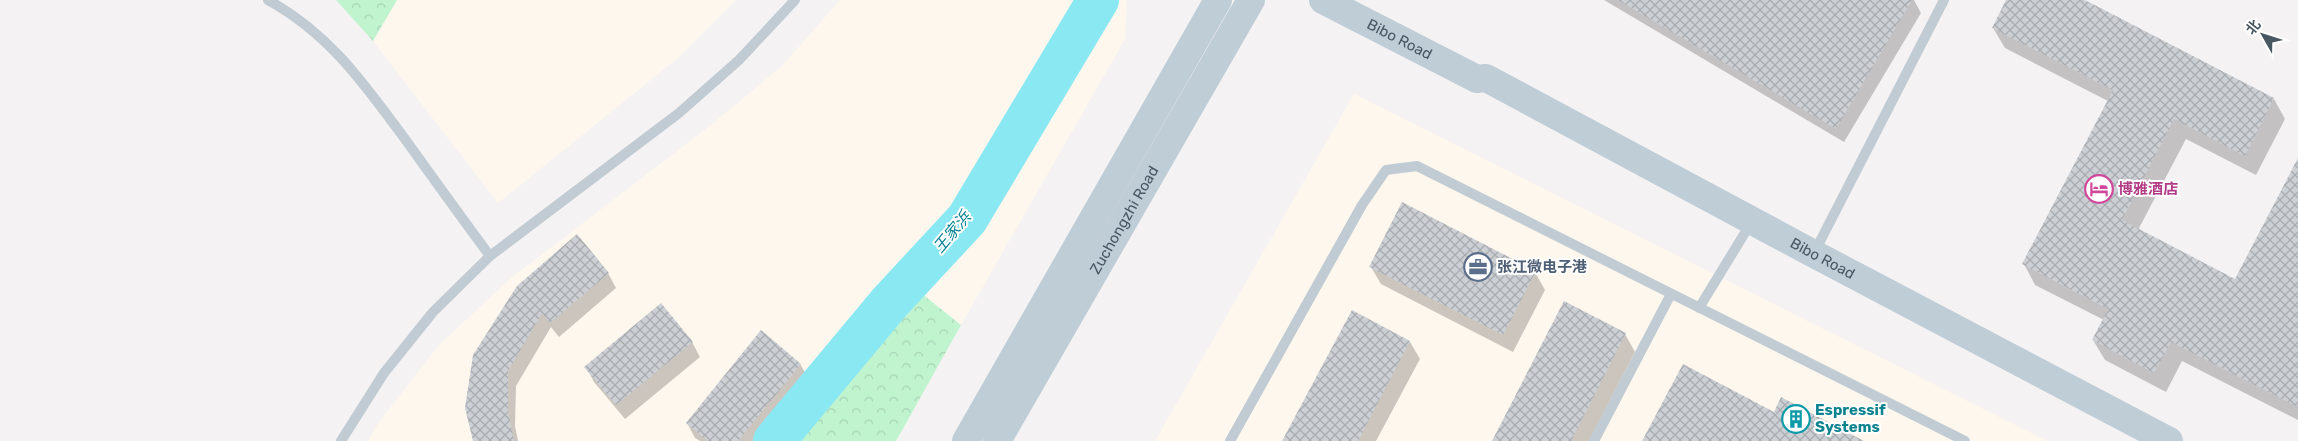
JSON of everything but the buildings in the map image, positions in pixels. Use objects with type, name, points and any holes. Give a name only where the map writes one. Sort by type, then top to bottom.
[{"type":"street","name":"Zuchongzhi Road","points":[[966,441],[1218,0]]},
{"type":"street","name":"Zuchongzhi Road","points":[[997,441],[1251,0]]},
{"type":"street","name":"Bibo Road","points":[[1324,0],[1477,79],[1486,78],[2144,441]]},
{"type":"street","name":"Bibo Road","points":[[1477,79],[1480,88],[1746,231],[1811,258],[2169,441]]},
{"type":"lane","points":[[268,0],[290,12],[323,38],[352,67],[490,256]]},
{"type":"lane","points":[[341,441],[384,373],[433,312],[490,256],[679,113],[739,60],[795,0]]},
{"type":"lane","points":[[1811,258],[1944,0]]},
{"type":"lane","points":[[1230,441],[1362,205],[1386,170],[1416,166],[1962,440]]},
{"type":"lane","points":[[1699,308],[1746,231]]},
{"type":"lane","points":[[1594,441],[1670,294]]},
{"type":"shaded area","points":[[397,0],[736,0],[678,58],[498,203],[373,41]]},
{"type":"shaded area","points":[[840,0],[1127,0],[1125,39],[961,325],[897,274],[758,441],[368,441],[379,422],[439,345],[510,279],[711,125],[782,66]]},
{"type":"shaded area","name":"张江微电子港","points":[[1354,94],[2047,441],[1155,441]]},
{"type":"green space","points":[[336,0],[397,0],[373,41]]},
{"type":"green space","points":[[897,274],[961,325],[896,441],[758,441]]},
{"type":"waterway","name":"王家浜","points":[[774,441],[890,302],[967,219],[1098,0]]},
{"type":"place","name":"博雅酒店","points":[[2099,189]]},
{"type":"place","name":"张江微电子港","points":[[1478,267]]},
{"type":"place","name":"Espressif Systems","points":[[1796,419]]}]
